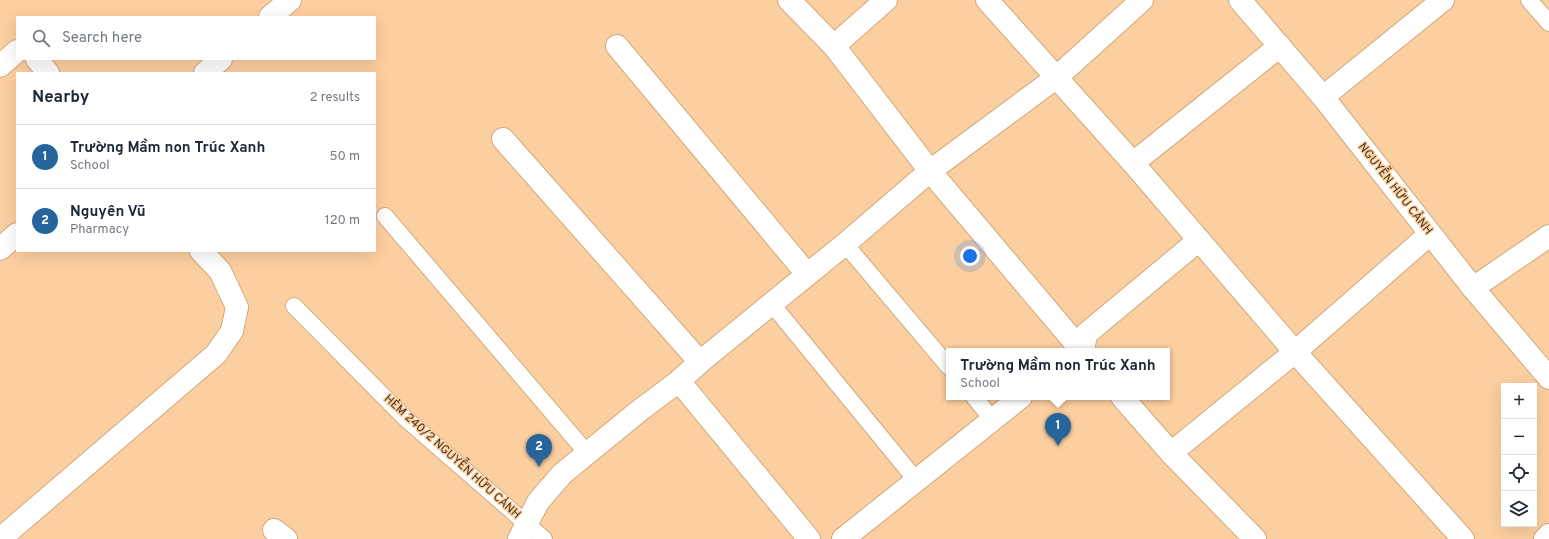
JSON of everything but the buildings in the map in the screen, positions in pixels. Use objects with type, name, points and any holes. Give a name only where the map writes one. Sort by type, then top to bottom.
[{"type":"street","points":[[271,16],[290,0]]},
{"type":"street","points":[[789,0],[834,46],[930,171],[1079,348]]},
{"type":"street","points":[[834,46],[886,0]]},
{"type":"street","points":[[987,0],[1133,162],[1295,352],[1463,539]]},
{"type":"street","points":[[522,531],[549,489],[562,474],[639,411],[679,381],[771,303],[845,244],[930,171],[1057,77],[1142,0]]},
{"type":"street","name":"NGUYỄN HỮU CẢNH","points":[[1240,0],[1323,97],[1473,288],[1549,378]]},
{"type":"street","points":[[1323,97],[1443,0]]},
{"type":"street","points":[[617,46],[807,274]]},
{"type":"street","points":[[1133,162],[1280,46]]},
{"type":"street","points":[[0,66],[16,52]]},
{"type":"street","points":[[38,60],[47,72]]},
{"type":"street","points":[[206,72],[220,60]]},
{"type":"street","points":[[503,139],[700,362]]},
{"type":"street","points":[[1171,453],[1295,352],[1430,234]]},
{"type":"street","points":[[0,249],[16,235]]},
{"type":"street","points":[[1473,288],[1549,236]]},
{"type":"street","points":[[1083,348],[1086,334],[1199,240]]},
{"type":"street","points":[[0,539],[216,354],[232,331],[237,307],[220,271],[202,252]]},
{"type":"street","points":[[679,381],[809,539]]},
{"type":"street","points":[[843,539],[992,419],[1018,400]]},
{"type":"street","points":[[1125,400],[1171,453],[1255,539]]},
{"type":"street","points":[[1545,539],[1549,535]]},
{"type":"lane","points":[[1528,0],[1549,23]]},
{"type":"lane","points":[[385,216],[587,453]]},
{"type":"lane","points":[[845,244],[946,363]]},
{"type":"lane","points":[[771,303],[916,480]]},
{"type":"lane","name":"HẺM 240/2 NGUYỄN HỮU CẢNH","points":[[294,306],[406,419],[522,531],[544,539]]},
{"type":"lane","points":[[976,400],[992,419]]},
{"type":"place","name":"Trường Mầm non Trúc Xanh","points":[[1058,446]]},
{"type":"place","name":"Nguyên Vũ","points":[[539,467]]}]
